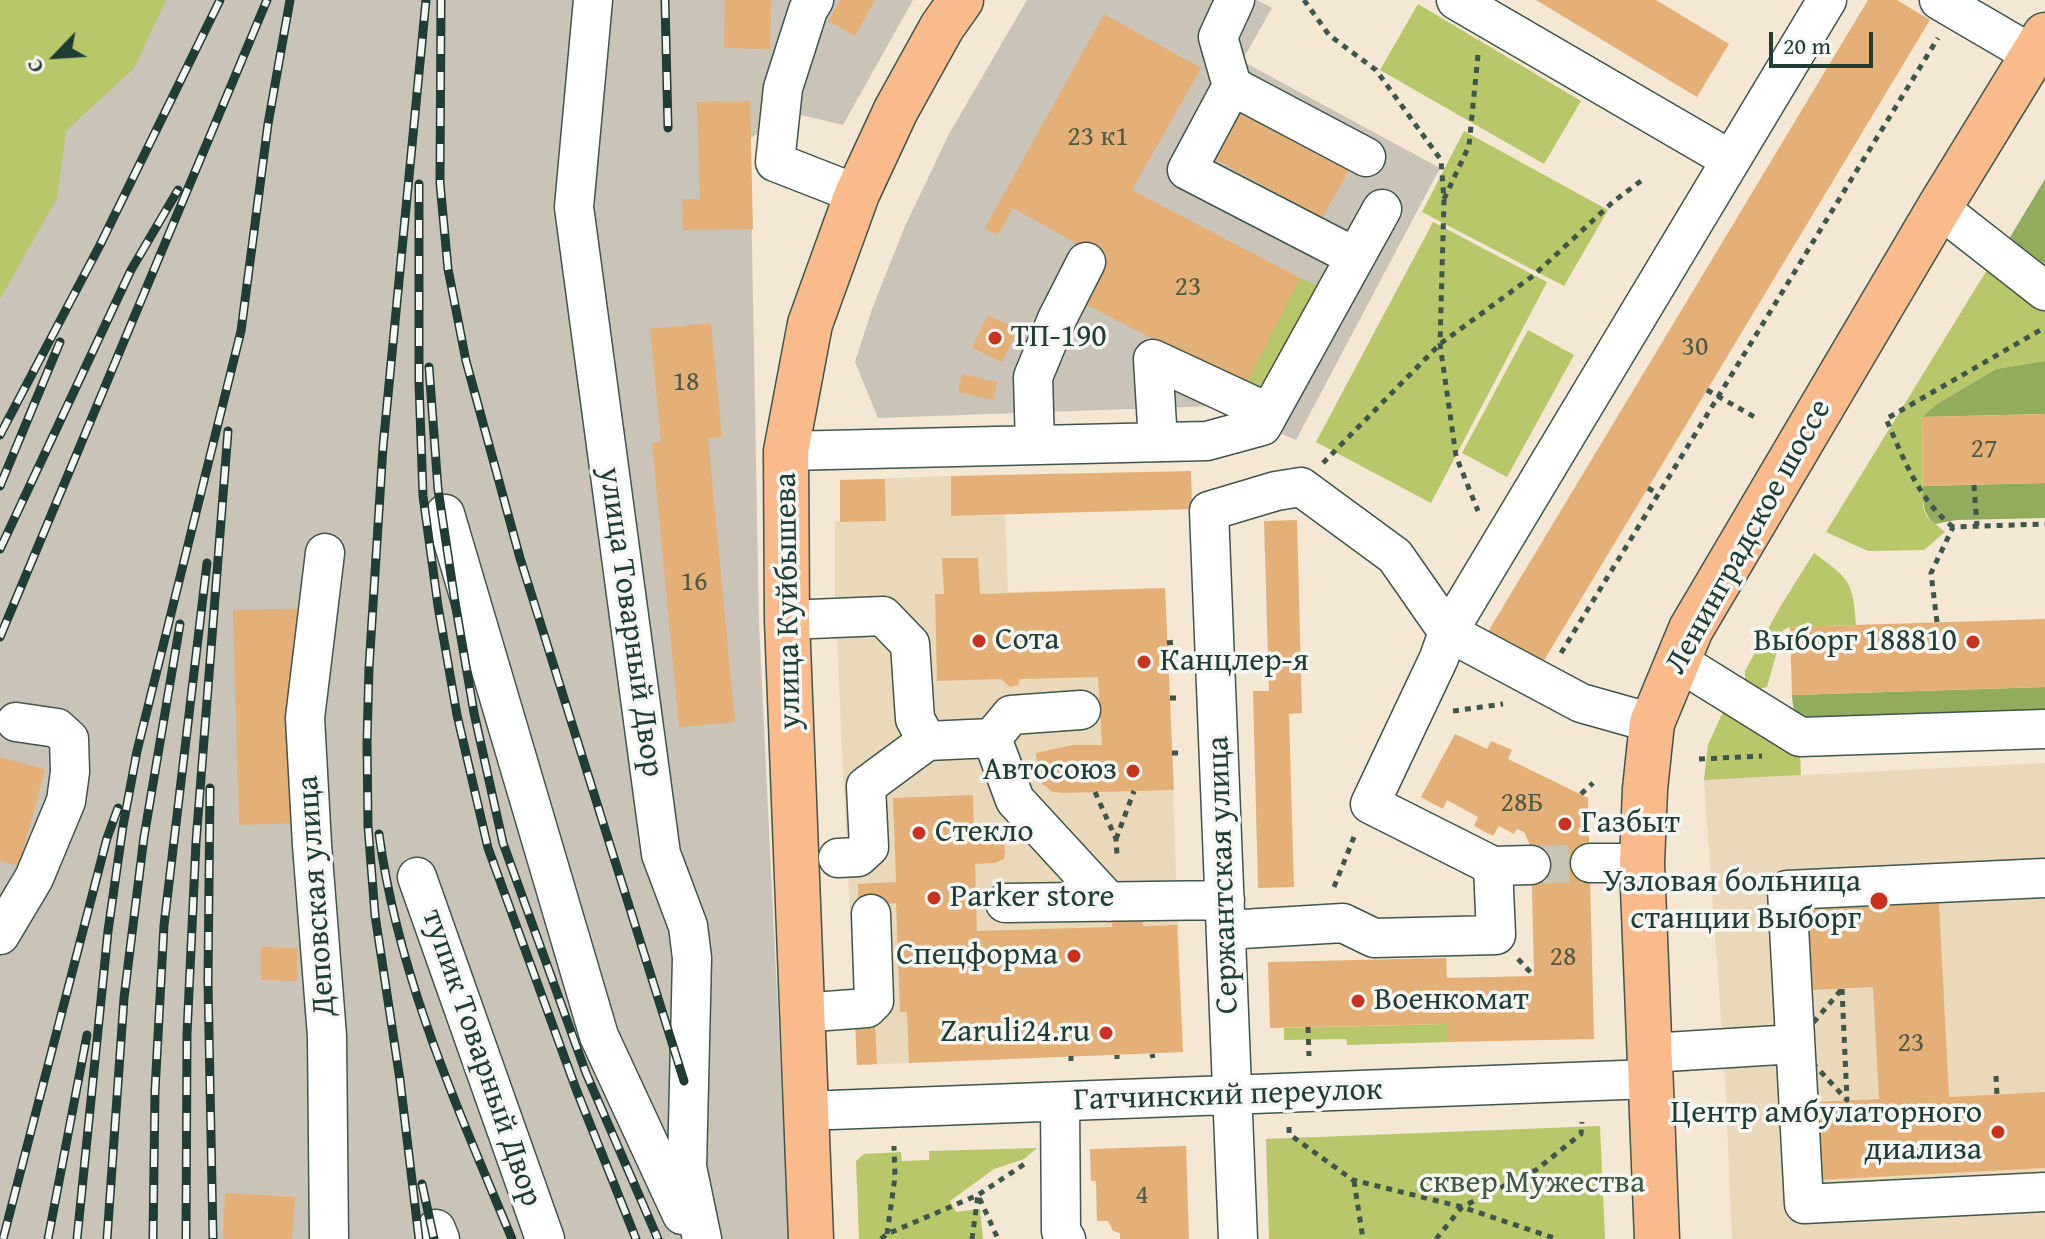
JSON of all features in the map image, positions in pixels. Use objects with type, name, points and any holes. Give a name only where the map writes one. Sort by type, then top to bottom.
[{"type":"main road","name":"улица Куйбышева","points":[[811,1239],[787,620],[786,451],[810,324],[857,194],[896,110],[942,27],[961,0]]},
{"type":"main road","name":"Ленинградское шоссе","points":[[1657,1239],[1642,863],[1652,723],[1676,660],[1714,589],[2039,45]]},
{"type":"street","name":"улица Товарный Двор","points":[[593,0],[574,207],[661,854],[688,926],[692,958],[687,1167],[702,1239]]},
{"type":"street","points":[[814,0],[783,88],[775,162],[857,194]]},
{"type":"street","points":[[1235,0],[1218,37],[1232,86],[1187,170],[1355,257]]},
{"type":"street","points":[[1456,0],[1731,160]]},
{"type":"street","points":[[1531,865],[1493,866],[1370,804],[1416,709],[1448,632],[1827,0]]},
{"type":"street","points":[[1947,5],[2039,45]]},
{"type":"street","points":[[1232,86],[1366,157]]},
{"type":"street","points":[[1939,208],[2045,291]]},
{"type":"street","points":[[786,451],[1207,441],[1262,426],[1382,209]]},
{"type":"street","points":[[1035,445],[1033,377],[1057,319],[1086,262]]},
{"type":"street","points":[[1158,442],[1153,359],[1269,413]]},
{"type":"street","points":[[1301,487],[1395,556],[1448,632],[1589,706],[1652,723]]},
{"type":"street","name":"Сержантская улица","points":[[1238,1239],[1209,511],[1276,491],[1301,487]]},
{"type":"street","points":[[445,514],[599,1036],[694,1239]]},
{"type":"street","name":"Деповская улица","points":[[325,553],[305,718],[327,1036],[329,1239]]},
{"type":"street","points":[[787,620],[883,616],[910,644],[915,719],[927,741]]},
{"type":"street","points":[[1676,660],[1800,737],[2045,729]]},
{"type":"street","points":[[838,858],[858,857],[869,847],[866,786],[927,741],[992,738],[1011,715],[1081,710]]},
{"type":"street","points":[[0,935],[34,878],[66,801],[70,772],[69,739],[57,728],[16,722]]},
{"type":"street","points":[[992,738],[1015,800],[1115,902]]},
{"type":"street","points":[[1590,863],[1642,863]]},
{"type":"street","points":[[1005,903],[1115,902],[1301,925],[1343,923],[1374,938],[1496,935],[1493,866]]},
{"type":"street","name":"тупик Товарный Двор","points":[[417,877],[545,1239]]},
{"type":"street","points":[[2045,878],[1787,890],[1804,1204],[2045,1192]]},
{"type":"street","points":[[800,1013],[867,1008],[874,1001],[871,914]]},
{"type":"street","name":"Гатчинский переулок","points":[[805,1111],[1232,1096],[1650,1066],[1795,1044]]},
{"type":"street","points":[[1060,1102],[1061,1231],[1066,1239]]},
{"type":"path","points":[[1304,0],[1329,35],[1376,70],[1441,160],[1444,200],[1440,344],[1456,456],[1496,552]]},
{"type":"path","points":[[1416,709],[1442,712],[1470,710],[1525,700],[1543,682],[1718,396],[1947,5]]},
{"type":"path","points":[[1444,200],[1469,146],[1477,57],[1490,20]]},
{"type":"path","points":[[1301,487],[1440,344],[1534,275],[1614,201],[1645,178]]},
{"type":"path","points":[[2045,327],[1886,419],[1924,497],[1931,508],[1953,527],[2045,524]]},
{"type":"path","points":[[1707,390],[1758,419]]},
{"type":"path","points":[[1974,485],[1977,526]]},
{"type":"path","points":[[1648,488],[1658,494]]},
{"type":"path","points":[[1937,622],[1931,573],[1953,527]]},
{"type":"path","points":[[1581,794],[1593,783]]},
{"type":"path","points":[[1115,902],[1116,839],[1134,791]]},
{"type":"path","points":[[1095,792],[1116,839]]},
{"type":"path","points":[[1301,925],[1329,900],[1345,854],[1370,804]]},
{"type":"path","points":[[1308,1027],[1309,1056]]},
{"type":"path","points":[[1996,1076],[1997,1095]]},
{"type":"path","points":[[1436,1239],[1462,1207],[1536,1170],[1581,1134],[1582,1122]]},
{"type":"path","points":[[1289,1134],[1353,1180],[1462,1207],[1557,1239]]},
{"type":"path","points":[[881,1239],[978,1195],[1060,1140]]},
{"type":"path","points":[[887,1234],[895,1177],[894,1146]]},
{"type":"path","points":[[1353,1180],[1363,1239]]},
{"type":"path","points":[[972,1239],[978,1195]]},
{"type":"path","points":[[978,1195],[998,1239]]},
{"type":"shaded area","points":[[0,0],[913,0],[843,125],[797,114],[750,138],[759,624],[789,1239],[0,1239]]},
{"type":"shaded area","points":[[1027,0],[1257,0],[1272,8],[1242,61],[1440,168],[1296,440],[1214,406],[878,418],[855,362],[872,309],[905,226],[949,134]]},
{"type":"shaded area","points":[[951,476],[951,516],[1005,515],[1008,592],[1165,588],[1183,1052],[857,1065],[835,600],[835,522],[840,521],[840,480]]},
{"type":"shaded area","name":"Узловая больница станции Выборг","points":[[2045,763],[2045,1239],[1732,1239],[1725,1077],[1704,780]]},
{"type":"green space","points":[[0,0],[166,0],[134,68],[66,131],[57,198],[0,299]]},
{"type":"green space","points":[[1418,4],[1581,101],[1544,164],[1380,70]]},
{"type":"green space","points":[[1464,131],[1608,210],[1564,286],[1422,212]]},
{"type":"green space","points":[[2045,179],[2045,275],[2006,244]]},
{"type":"green space","points":[[1433,222],[1547,282],[1431,503],[1316,442]]},
{"type":"green space","points":[[1993,260],[2045,298],[2045,361],[1996,369],[1937,404],[1922,417],[1923,507],[1927,517],[1945,532],[1924,550],[1868,551],[1826,532]]},
{"type":"green space","points":[[1300,278],[1318,286],[1267,392],[1245,386]]},
{"type":"green space","points":[[1528,330],[1574,355],[1507,477],[1462,453]]},
{"type":"green space","points":[[2045,361],[2045,414],[1922,417],[1937,404],[1996,369]]},
{"type":"green space","points":[[2045,483],[2045,518],[1956,520],[1935,524],[1924,507],[1923,486]]},
{"type":"green space","points":[[1814,553],[1847,582],[1853,598],[1856,625],[1790,627],[1783,630],[1767,687],[1759,689],[1745,682],[1745,671]]},
{"type":"green space","points":[[2045,687],[2045,718],[1808,727],[1796,713],[1792,695]]},
{"type":"green space","points":[[1727,703],[1800,753],[1801,775],[1704,780],[1708,745]]},
{"type":"green space","points":[[1448,1024],[1448,1042],[1347,1045],[1346,1039],[1284,1040],[1284,1028]]},
{"type":"green space","name":"сквер Мужества","points":[[1600,1126],[1605,1239],[1269,1239],[1266,1139]]},
{"type":"green space","points":[[1037,1148],[1024,1159],[994,1169],[950,1201],[956,1212],[980,1209],[983,1239],[859,1239],[856,1161],[864,1154],[901,1152],[902,1161],[929,1160],[929,1151]]},
{"type":"building","points":[[725,0],[771,0],[770,49],[724,48]]},
{"type":"building","points":[[840,0],[875,0],[855,36],[828,21]]},
{"type":"building","points":[[1536,0],[1656,0],[1729,44],[1697,97]]},
{"type":"building","points":[[1868,0],[1897,0],[1930,20],[1540,667],[1486,635]]},
{"type":"building","points":[[1104,14],[1201,68],[1132,190],[1300,278],[1245,386],[1075,299],[1098,255],[1013,208],[998,235],[985,228]]},
{"type":"building","points":[[750,101],[753,229],[683,230],[682,199],[700,199],[697,102]]},
{"type":"building","points":[[1238,109],[1349,170],[1322,218],[1211,157]]},
{"type":"building","name":"ТП-190","points":[[988,315],[1018,329],[1002,362],[972,348]]},
{"type":"building","points":[[711,323],[722,437],[708,438],[735,722],[679,727],[652,443],[661,442],[650,329]]},
{"type":"building","points":[[962,374],[997,382],[993,400],[958,392]]},
{"type":"building","points":[[2045,414],[2045,483],[1923,486],[1922,417]]},
{"type":"building","points":[[1191,471],[1192,509],[951,516],[951,476]]},
{"type":"building","points":[[885,479],[886,521],[840,522],[840,480]]},
{"type":"building","points":[[1297,520],[1302,713],[1289,714],[1294,887],[1258,888],[1253,691],[1269,691],[1264,521]]},
{"type":"building","points":[[942,558],[978,558],[980,594],[1165,588],[1174,790],[1064,793],[1053,792],[1041,783],[1036,753],[1072,745],[1102,745],[1098,677],[1020,679],[1018,685],[1010,687],[1001,679],[937,681],[935,594],[944,594]]},
{"type":"building","points":[[301,609],[307,823],[239,825],[233,610]]},
{"type":"building","points":[[2045,619],[2045,687],[1792,695],[1790,627]]},
{"type":"building","points":[[1455,734],[1487,749],[1491,741],[1512,750],[1508,759],[1588,798],[1594,1039],[1448,1042],[1448,1024],[1270,1028],[1268,962],[1446,958],[1447,978],[1534,976],[1531,847],[1524,832],[1517,829],[1514,834],[1499,826],[1493,836],[1474,826],[1478,817],[1447,800],[1443,809],[1421,797]]},
{"type":"building","points":[[0,757],[45,769],[19,866],[0,861]]},
{"type":"building","points":[[973,795],[974,838],[997,837],[1004,843],[1005,851],[1004,859],[995,863],[975,864],[977,931],[1112,927],[1112,917],[1142,915],[1143,926],[1177,925],[1183,1052],[909,1063],[907,1012],[900,1012],[896,903],[858,906],[858,884],[896,882],[893,798]]},
{"type":"building","points":[[1939,903],[1949,1097],[2045,1092],[2045,1168],[1817,1180],[1814,1102],[1879,1099],[1873,987],[1813,990],[1808,910]]},
{"type":"building","points":[[261,947],[297,948],[297,981],[261,980]]},
{"type":"building","points":[[875,1021],[877,1064],[857,1065],[855,1022]]},
{"type":"building","points":[[1186,1146],[1189,1239],[1120,1239],[1120,1233],[1113,1231],[1108,1221],[1097,1221],[1096,1181],[1091,1181],[1090,1149]]},
{"type":"building","points":[[225,1193],[295,1197],[292,1239],[223,1239]]},
{"type":"tunnel","points":[[1531,865],[1590,863]]},
{"type":"railway","points":[[0,435],[100,245],[220,0]]},
{"type":"railway","points":[[0,637],[267,0]]},
{"type":"railway","points":[[77,1239],[108,931],[123,826],[137,751],[241,331],[268,124],[290,0]]},
{"type":"railway","points":[[419,1239],[400,1080],[375,915],[368,826],[367,742],[383,447],[426,0]]},
{"type":"railway","points":[[441,0],[440,183],[448,269],[466,361],[520,558],[684,1081]]},
{"type":"railway","points":[[665,0],[668,128]]},
{"type":"railway","points":[[419,184],[419,383],[423,496],[457,715],[488,848],[576,1089],[636,1239]]},
{"type":"railway","points":[[0,549],[131,270],[178,190]]},
{"type":"railway","points":[[0,486],[60,342]]},
{"type":"railway","points":[[429,367],[438,489],[455,602],[474,713],[503,843],[586,1073],[658,1239]]},
{"type":"railway","points":[[186,1239],[187,1034],[196,842],[228,431]]},
{"type":"railway","points":[[153,1239],[155,1091],[164,925],[207,563]]},
{"type":"railway","points":[[107,1239],[124,998],[144,837],[180,624]]},
{"type":"railway","points":[[210,788],[208,981],[213,1239]]},
{"type":"railway","points":[[3,1239],[107,838],[118,808]]},
{"type":"railway","points":[[379,834],[388,887],[415,990],[451,1090],[512,1239]]},
{"type":"railway","points":[[48,1239],[87,1035]]},
{"type":"railway","points":[[422,1184],[434,1239]]},
{"type":"place","name":"ТП-190","points":[[995,338]]},
{"type":"place","name":"Сота","points":[[979,641]]},
{"type":"place","name":"Выборг 188810","points":[[1973,642]]},
{"type":"place","name":"Канцлер-я","points":[[1144,662]]},
{"type":"place","name":"Автосоюз","points":[[1133,771]]},
{"type":"place","name":"Газбыт","points":[[1565,824]]},
{"type":"place","name":"Стекло","points":[[919,833]]},
{"type":"place","name":"Parker store","points":[[934,898]]},
{"type":"place","name":"Узловая больница станции Выборг","points":[[1879,901]]},
{"type":"place","name":"Спецформа","points":[[1074,956]]},
{"type":"place","name":"Военкомат","points":[[1358,1001]]},
{"type":"place","name":"Zaruli24.ru","points":[[1106,1033]]},
{"type":"place","name":"Центр амбулаторного диализа","points":[[1998,1132]]}]
